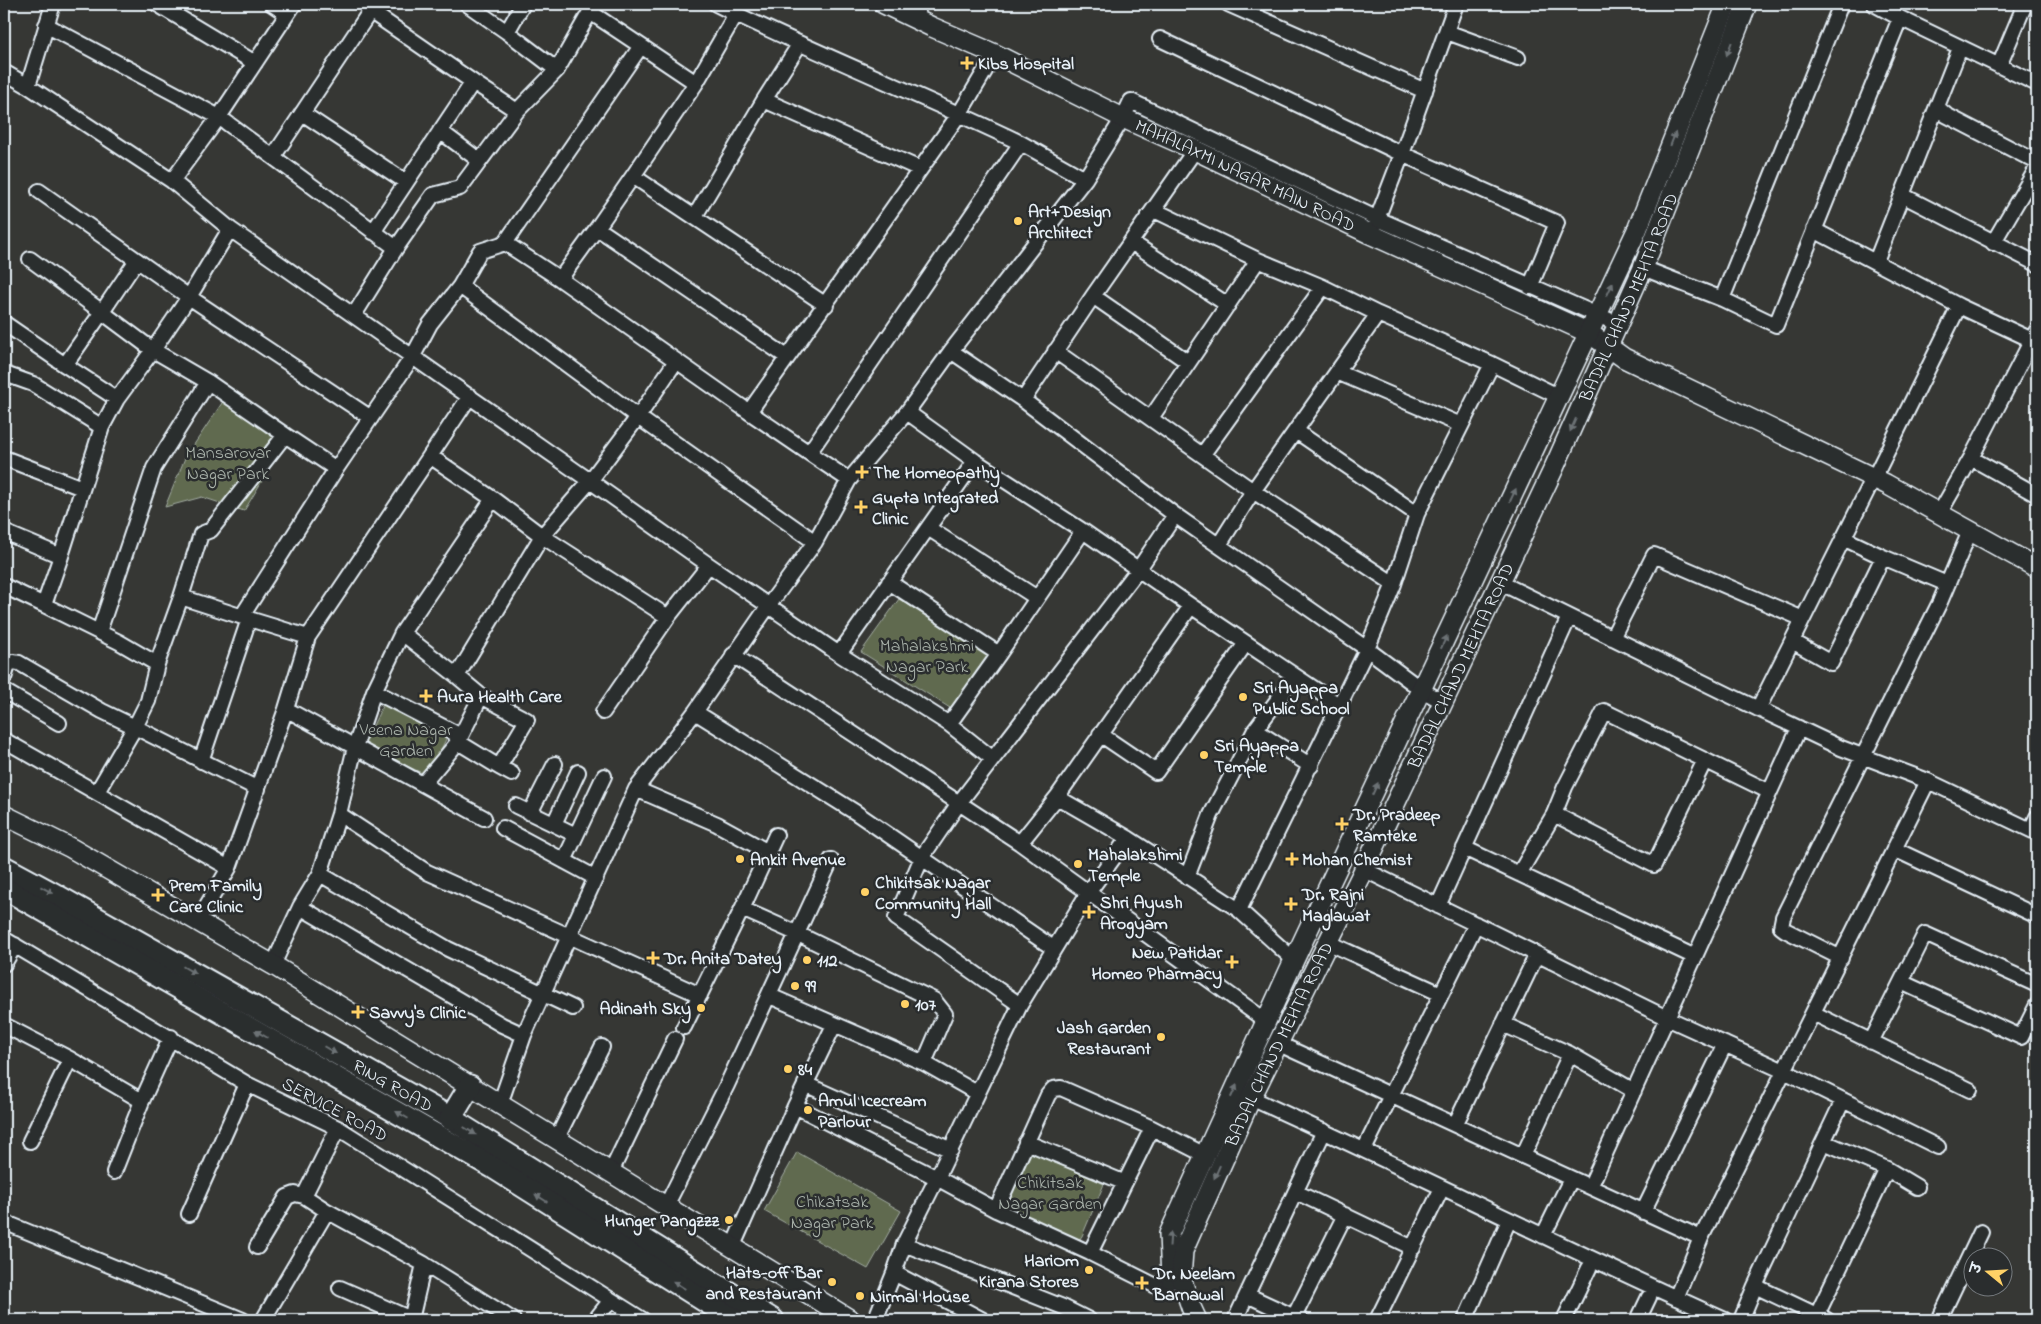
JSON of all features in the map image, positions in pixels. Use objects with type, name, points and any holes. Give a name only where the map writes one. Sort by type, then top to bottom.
[{"type":"main road","name":"RING ROAD","points":[[4,867],[450,1119],[773,1320]]},
{"type":"main road","name":"RING ROAD","points":[[4,888],[494,1168],[735,1320]]},
{"type":"main road","points":[[450,1119],[470,1086]]},
{"type":"street","points":[[28,86],[53,4]]},
{"type":"street","points":[[157,4],[255,63]]},
{"type":"street","points":[[172,181],[219,118],[291,9],[272,4]]},
{"type":"street","points":[[467,4],[556,70]]},
{"type":"street","points":[[507,32],[522,4]]},
{"type":"street","points":[[716,4],[800,45],[960,113],[1021,143],[1085,179]]},
{"type":"street","name":"MAHALAXMI NAGAR MAIN ROAD","points":[[884,4],[917,11],[995,54],[1123,118],[1374,227],[1589,333],[1624,358],[1871,482],[1939,514],[2037,568]]},
{"type":"street","points":[[1228,4],[1425,91]]},
{"type":"street","points":[[1374,227],[1456,4]]},
{"type":"street","points":[[1185,1320],[1170,1278],[1169,1234],[1294,960],[1560,397],[1650,200],[1726,4]]},
{"type":"street","name":"BADAL CHAND MEHTA ROAD","points":[[1197,1320],[1190,1307],[1181,1278],[1183,1251],[1251,1098],[1365,870],[1501,583],[1643,268],[1747,4]]},
{"type":"street","points":[[1722,299],[1841,4]]},
{"type":"street","points":[[1874,4],[1960,48],[2037,84]]},
{"type":"street","points":[[1999,66],[2025,4]]},
{"type":"street","points":[[273,157],[372,7],[473,82],[517,110]]},
{"type":"street","points":[[354,315],[396,248],[433,195],[460,188],[517,110],[556,70],[593,8],[641,46],[696,83]]},
{"type":"street","points":[[560,279],[696,83],[736,14]]},
{"type":"street","points":[[1643,268],[1722,299],[1776,324],[1900,18]]},
{"type":"street","points":[[46,25],[219,118],[396,248]]},
{"type":"street","points":[[1447,32],[1518,58]]},
{"type":"street","points":[[1160,39],[1402,154],[1557,223],[1530,287]]},
{"type":"street","points":[[695,216],[764,100],[800,45]]},
{"type":"street","points":[[200,761],[245,618],[336,469],[413,356],[430,324],[460,286],[480,251],[505,243],[641,46]]},
{"type":"street","points":[[1876,262],[1960,48]]},
{"type":"street","points":[[749,412],[960,113],[995,54]]},
{"type":"street","points":[[4,72],[172,181],[230,229],[709,565],[839,654],[949,724],[992,759]]},
{"type":"street","points":[[373,232],[473,82]]},
{"type":"street","points":[[764,100],[920,169]]},
{"type":"street","points":[[500,1104],[524,1035],[636,789],[695,712],[733,655],[815,542],[849,480],[907,412],[951,351],[1085,179],[1123,118],[1131,101],[1374,227],[1530,287],[1618,324]]},
{"type":"street","points":[[1937,107],[1946,115],[2037,162]]},
{"type":"street","points":[[302,113],[406,182]]},
{"type":"street","points":[[440,131],[480,160]]},
{"type":"street","points":[[809,453],[1021,143]]},
{"type":"street","points":[[1023,400],[1195,150]]},
{"type":"street","points":[[1993,243],[2037,168]]},
{"type":"street","points":[[633,176],[826,305]]},
{"type":"street","points":[[39,191],[189,297],[371,418]]},
{"type":"street","points":[[1902,195],[2037,264]]},
{"type":"street","points":[[1154,210],[1258,260],[1323,287],[1560,397]]},
{"type":"street","points":[[597,228],[787,357]]},
{"type":"street","points":[[44,605],[102,427],[117,399],[154,350],[230,229]]},
{"type":"street","points":[[1814,230],[1959,306],[2034,335],[1971,458],[1939,514]]},
{"type":"street","points":[[1131,242],[1228,305]]},
{"type":"street","points":[[505,243],[560,279],[849,480]]},
{"type":"street","points":[[30,259],[154,350],[208,382],[336,469]]},
{"type":"street","points":[[65,365],[137,260]]},
{"type":"street","points":[[1151,418],[1258,260]]},
{"type":"street","points":[[460,286],[815,542]]},
{"type":"street","points":[[1203,454],[1323,287]]},
{"type":"street","points":[[1093,296],[1188,362]]},
{"type":"street","points":[[1758,709],[1959,306]]},
{"type":"street","points":[[1219,545],[1253,491],[1378,314]]},
{"type":"street","points":[[4,323],[117,399]]},
{"type":"street","points":[[951,351],[1023,400],[1175,515],[1422,690],[1444,702]]},
{"type":"street","points":[[1055,351],[1253,491],[1394,584]]},
{"type":"street","points":[[457,676],[542,536],[590,481],[676,361]]},
{"type":"street","points":[[1239,910],[1367,650],[1394,584],[1417,514],[1492,364]]},
{"type":"street","points":[[1336,372],[1461,425]]},
{"type":"street","points":[[4,375],[33,384],[102,427]]},
{"type":"street","points":[[99,632],[154,468],[208,382]]},
{"type":"street","points":[[197,922],[229,868],[286,709],[308,637],[470,396]]},
{"type":"street","points":[[907,412],[975,461],[1083,531],[1340,706]]},
{"type":"street","points":[[1296,431],[1417,514]]},
{"type":"street","points":[[97,792],[135,727],[148,700],[201,534],[211,530],[284,435]]},
{"type":"street","points":[[430,456],[493,499],[542,536],[668,618]]},
{"type":"street","points":[[4,458],[82,488]]},
{"type":"street","points":[[1971,458],[2037,495]]},
{"type":"street","points":[[839,654],[975,461]]},
{"type":"street","points":[[273,965],[300,907],[320,874],[340,814],[355,747],[374,690],[402,633],[493,499]]},
{"type":"street","points":[[1020,1005],[896,918],[922,857],[959,803],[1138,570],[1175,515]]},
{"type":"street","points":[[928,528],[1037,598]]},
{"type":"street","points":[[949,724],[1083,531]]},
{"type":"street","points":[[1840,958],[1781,927],[1783,917],[1831,823],[1947,584],[1970,531]]},
{"type":"street","points":[[4,532],[61,556]]},
{"type":"street","points":[[1844,538],[1947,584]]},
{"type":"street","points":[[1612,638],[1654,556],[1803,619]]},
{"type":"street","points":[[1792,641],[1831,663],[1884,557]]},
{"type":"street","points":[[603,712],[668,618],[709,565]]},
{"type":"street","points":[[889,582],[999,654]]},
{"type":"street","points":[[1501,583],[1758,709],[1862,756],[1928,781],[2034,832],[2037,817]]},
{"type":"street","points":[[4,586],[99,632],[158,664]]},
{"type":"street","points":[[181,597],[308,637]]},
{"type":"street","points":[[1020,843],[1057,797],[1191,606]]},
{"type":"street","points":[[1438,906],[1569,617]]},
{"type":"street","points":[[402,633],[481,696],[527,720],[499,766]]},
{"type":"street","points":[[1100,734],[1156,772],[1246,643]]},
{"type":"street","points":[[733,655],[1020,843],[1266,1021]]},
{"type":"street","points":[[4,678],[8,665],[13,662],[18,663],[102,711],[258,789]]},
{"type":"street","points":[[1187,877],[1212,815],[1255,730],[1295,677]]},
{"type":"street","points":[[374,690],[455,733],[458,742],[512,774]]},
{"type":"street","points":[[4,691],[59,723]]},
{"type":"street","points":[[423,784],[458,742],[481,696]]},
{"type":"street","points":[[286,709],[484,818]]},
{"type":"street","points":[[1520,874],[1554,814],[1565,787],[1604,711],[1770,792]]},
{"type":"street","points":[[695,712],[855,812],[1053,948]]},
{"type":"street","points":[[1590,1187],[1799,728]]},
{"type":"street","points":[[1255,730],[1311,766]]},
{"type":"street","points":[[4,740],[229,868]]},
{"type":"street","points":[[1554,814],[1654,865],[1705,760]]},
{"type":"street","points":[[530,813],[555,764]]},
{"type":"street","points":[[554,824],[578,772]]},
{"type":"street","points":[[564,861],[604,776]]},
{"type":"street","points":[[1676,1298],[1701,1238],[1928,781]]},
{"type":"street","points":[[636,789],[717,824],[768,852]]},
{"type":"street","points":[[1057,797],[1128,838],[1239,910],[1294,960]]},
{"type":"street","points":[[516,806],[576,835]]},
{"type":"street","points":[[340,814],[427,872],[700,995]]},
{"type":"street","points":[[4,815],[71,848],[273,965],[851,1320]]},
{"type":"street","points":[[503,828],[596,878]]},
{"type":"street","points":[[684,1027],[776,835]]},
{"type":"street","points":[[874,1320],[904,1244],[1020,1005],[1088,892],[1128,838]]},
{"type":"street","points":[[1464,848],[1695,957]]},
{"type":"street","points":[[1894,849],[2037,916]]},
{"type":"street","points":[[666,1206],[770,996],[796,933],[831,860]]},
{"type":"street","points":[[1365,870],[1667,1018],[1784,1071],[1938,1147]]},
{"type":"street","points":[[320,874],[448,949],[573,1008]]},
{"type":"street","points":[[300,907],[524,1035]]},
{"type":"street","points":[[742,909],[934,1000],[945,1014],[924,1063]]},
{"type":"street","points":[[1364,1150],[1476,924]]},
{"type":"street","points":[[1871,1042],[1925,934],[2037,985]]},
{"type":"street","points":[[4,964],[9,942]]},
{"type":"street","name":"SERVICE ROAD","points":[[9,942],[247,1084],[338,1128],[642,1320]]},
{"type":"street","points":[[1329,943],[1441,994]]},
{"type":"street","points":[[1455,1125],[1537,954]]},
{"type":"street","points":[[1901,982],[2021,1037],[2037,1005]]},
{"type":"street","points":[[770,996],[924,1063],[978,1093]]},
{"type":"street","points":[[1813,1013],[1970,1090]]},
{"type":"street","points":[[1503,1024],[1570,1054],[1634,1091]]},
{"type":"street","points":[[4,1025],[70,1059],[142,1101]]},
{"type":"street","points":[[732,1248],[795,1106],[834,1025]]},
{"type":"street","points":[[114,1172],[142,1101],[171,1037]]},
{"type":"street","points":[[610,1172],[675,1039]]},
{"type":"street","points":[[1277,1044],[1701,1238]]},
{"type":"street","points":[[1643,1212],[1725,1044]]},
{"type":"street","points":[[556,1140],[602,1047]]},
{"type":"street","points":[[1523,1156],[1570,1054]]},
{"type":"street","points":[[30,1141],[70,1059]]},
{"type":"street","points":[[189,1214],[247,1084]]},
{"type":"street","points":[[806,1084],[951,1150]]},
{"type":"street","points":[[996,1210],[1049,1089],[1061,1088],[1152,1128],[1205,1155]]},
{"type":"street","points":[[1251,1098],[1717,1319]]},
{"type":"street","points":[[1741,1320],[1755,1286],[1844,1100]]},
{"type":"street","points":[[795,1106],[996,1210],[1090,1253],[1158,1287],[1170,1278]]},
{"type":"street","points":[[304,1196],[338,1128]]},
{"type":"street","points":[[1090,1253],[1152,1128]]},
{"type":"street","points":[[1235,1320],[1324,1131]]},
{"type":"street","points":[[1026,1142],[1124,1182]]},
{"type":"street","points":[[1824,1142],[1887,1169],[1918,1187]]},
{"type":"street","points":[[1755,1286],[1822,1318],[1887,1169]]},
{"type":"street","points":[[1543,1236],[1571,1179]]},
{"type":"street","points":[[1377,1320],[1442,1188]]},
{"type":"street","points":[[1296,1192],[1413,1248]]},
{"type":"street","points":[[257,1246],[287,1197],[295,1194],[304,1196],[327,1211],[424,1264],[513,1320]]},
{"type":"street","points":[[263,1320],[327,1211]]},
{"type":"street","points":[[1247,1295],[1298,1319],[1345,1216]]},
{"type":"street","points":[[1465,1320],[1509,1220]]},
{"type":"street","points":[[4,1222],[243,1320]]},
{"type":"street","points":[[1939,1320],[1981,1232]]},
{"type":"street","points":[[904,1244],[1063,1307],[1088,1320]]},
{"type":"street","points":[[340,1288],[411,1320],[424,1264]]},
{"type":"street","points":[[1564,1320],[1589,1268]]},
{"type":"street","points":[[894,1272],[983,1320]]},
{"type":"street","points":[[1638,1320],[1649,1297]]},
{"type":"street","points":[[596,1320],[611,1300]]},
{"type":"green space","name":"Mansarovar Nagar Park","points":[[224,400],[286,441],[244,511],[202,497],[165,507],[185,458]]},
{"type":"green space","name":"Mahalakshmi Nagar Park","points":[[899,599],[990,655],[950,708],[861,652]]},
{"type":"green space","name":"Veena Nagar Garden","points":[[384,702],[449,733],[428,776],[364,745]]},
{"type":"green space","name":"Chikitsak Nagar Garden","points":[[1029,1150],[1104,1184],[1079,1240],[1004,1205]]},
{"type":"green space","name":"Chikatsak Nagar Park","points":[[797,1152],[901,1211],[868,1269],[764,1211]]},
{"type":"place","name":"Kibs Hospital","points":[[967,63]]},
{"type":"place","name":"Art+Design Architect","points":[[1018,221]]},
{"type":"place","name":"The Homeopathy","points":[[862,472]]},
{"type":"place","name":"Gupta Integrated Clinic","points":[[861,507]]},
{"type":"place","name":"Aura Health Care","points":[[426,696]]},
{"type":"place","name":"Sri Ayappa Public School","points":[[1243,697]]},
{"type":"place","name":"Sri Ayappa Temple","points":[[1204,755]]},
{"type":"place","name":"Dr. Pradeep Ramteke","points":[[1342,824]]},
{"type":"place","name":"Ankit Avenue","points":[[740,859]]},
{"type":"place","name":"Mohan Chemist","points":[[1292,859]]},
{"type":"place","name":"Mahalakshmi Temple","points":[[1078,864]]},
{"type":"place","name":"Chikitsak Nagar Community Hall","points":[[865,892]]},
{"type":"place","name":"Prem Family Care Clinic","points":[[158,895]]},
{"type":"place","name":"Dr. Rajni Maglawat","points":[[1291,904]]},
{"type":"place","name":"Shri Ayush Arogyam","points":[[1089,912]]},
{"type":"place","name":"Dr. Anita Datey","points":[[653,958]]},
{"type":"place","name":"112","points":[[807,960]]},
{"type":"place","name":"New Patidar Homeo Pharmacy","points":[[1232,962]]},
{"type":"place","name":"99","points":[[795,986]]},
{"type":"place","name":"107","points":[[905,1004]]},
{"type":"place","name":"Adinath Sky","points":[[701,1008]]},
{"type":"place","name":"Savvy's Clinic","points":[[358,1012]]},
{"type":"place","name":"Jash Garden Restaurant","points":[[1161,1037]]},
{"type":"place","name":"84","points":[[788,1069]]},
{"type":"place","name":"Amul Icecream Parlour","points":[[808,1110]]},
{"type":"place","name":"Hunger Pangzzz","points":[[729,1220]]},
{"type":"place","name":"HariOm Kirana Stores","points":[[1089,1270]]},
{"type":"place","name":"Hats-off Bar and Restaurant","points":[[832,1282]]},
{"type":"place","name":"Dr. Neelam Barnawal","points":[[1142,1283]]},
{"type":"place","name":"Nirmal House","points":[[860,1296]]}]
